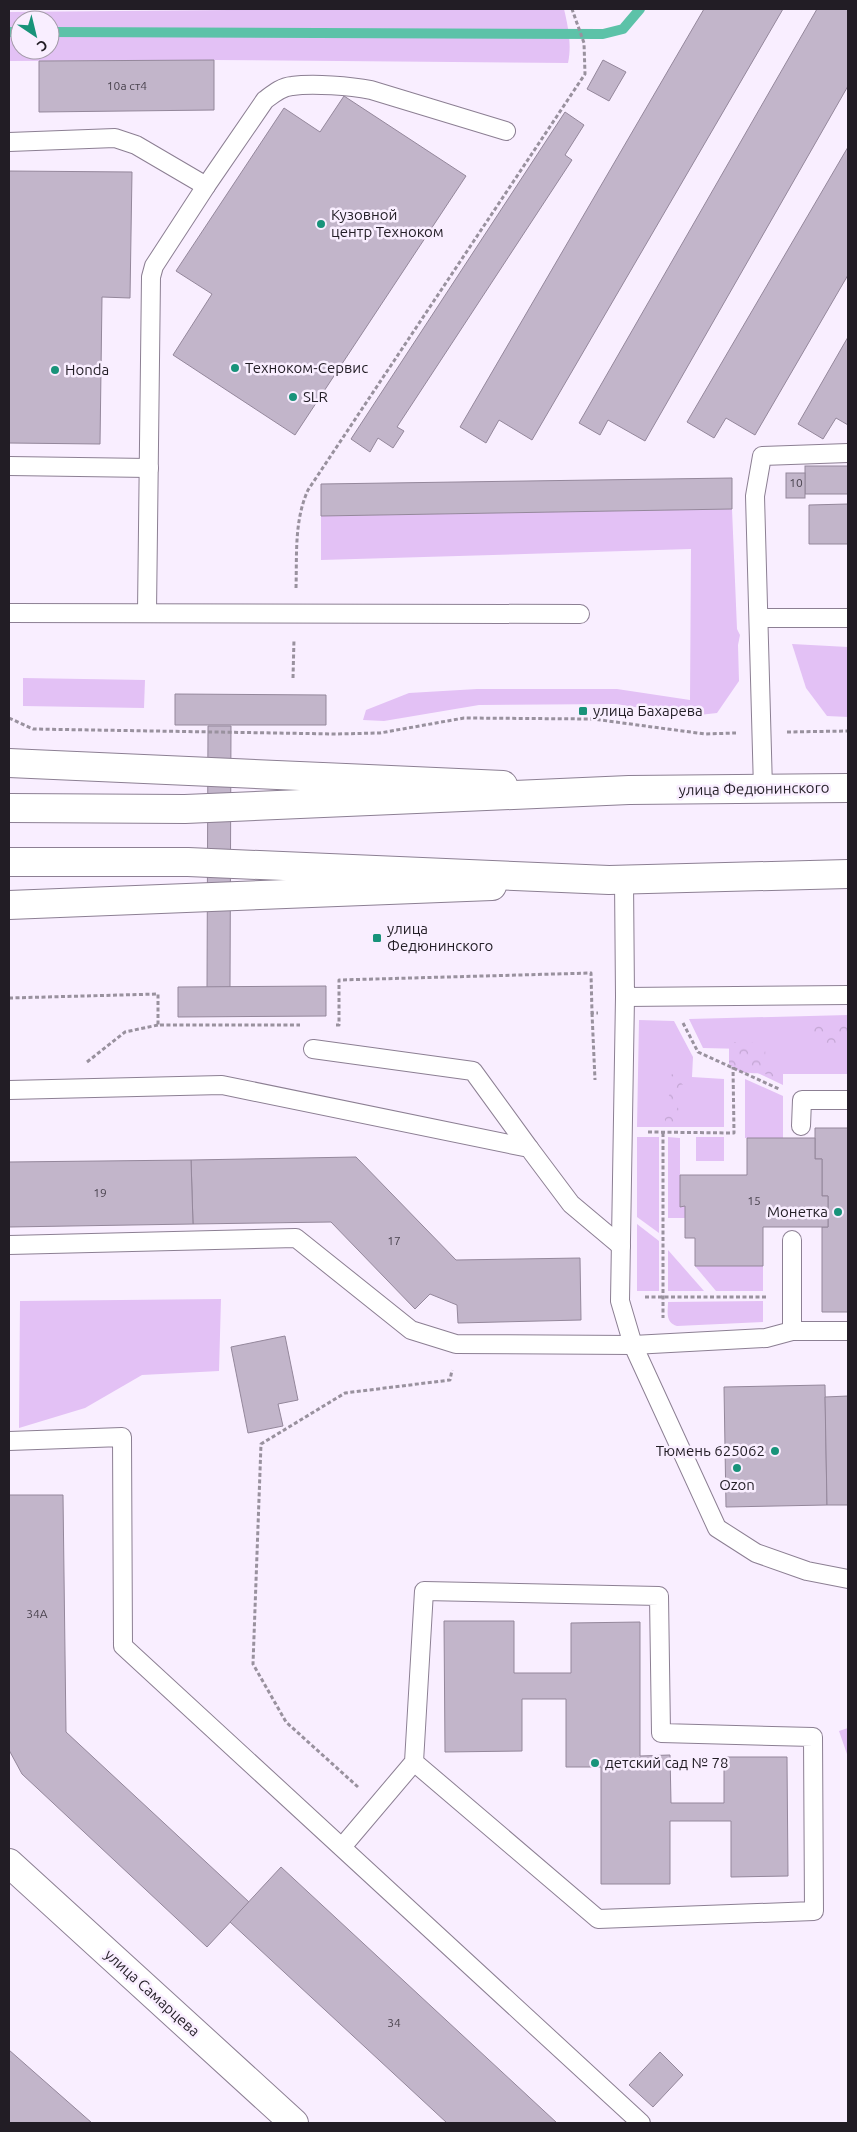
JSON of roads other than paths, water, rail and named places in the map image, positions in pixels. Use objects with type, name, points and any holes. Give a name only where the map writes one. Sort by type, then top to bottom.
[{"type":"main road","name":"улица Федюнинского","points":[[9,763],[629,790]]},
{"type":"main road","name":"улица Федюнинского","points":[[9,808],[185,809],[629,790],[848,788]]},
{"type":"main road","points":[[9,862],[188,862],[616,880]]},
{"type":"main road","points":[[9,905],[616,880],[848,874]]},
{"type":"main road","name":"улица Самарцева","points":[[9,1863],[294,2123]]},
{"type":"lane","points":[[147,612],[151,278],[154,266],[264,100],[276,91],[292,86],[352,86],[506,131]]},
{"type":"lane","points":[[9,142],[115,138],[136,145],[206,186]]},
{"type":"lane","points":[[763,789],[755,496],[762,456],[848,453]]},
{"type":"lane","points":[[9,466],[149,468]]},
{"type":"lane","points":[[9,613],[580,614]]},
{"type":"lane","points":[[759,618],[848,618]]},
{"type":"lane","points":[[9,747],[26,758],[54,765]]},
{"type":"lane","points":[[616,880],[625,1005],[620,1301],[633,1345],[717,1528],[756,1553],[807,1571],[848,1579]]},
{"type":"lane","points":[[625,1005],[848,995]]},
{"type":"lane","points":[[312,1049],[473,1071],[571,1204],[621,1246]]},
{"type":"lane","points":[[9,1090],[222,1085],[529,1148]]},
{"type":"lane","points":[[800,1126],[802,1100],[848,1100]]},
{"type":"lane","points":[[9,1245],[296,1238],[411,1330],[456,1344],[633,1345],[766,1338],[792,1332],[848,1331]]},
{"type":"lane","points":[[792,1240],[792,1332]]},
{"type":"lane","points":[[9,1441],[122,1437],[123,1646],[641,2123]]},
{"type":"lane","points":[[342,1847],[414,1762],[424,1591],[658,1596],[661,1733],[813,1737],[814,1911],[598,1919],[414,1762]]},
{"type":"waterway","points":[[60,32],[603,34],[623,29],[640,9]]},
{"type":"place","name":"Кузовной центр Техноком","points":[[321,224]]},
{"type":"place","name":"Техноком-Сервис","points":[[235,368]]},
{"type":"place","name":"Honda","points":[[55,370]]},
{"type":"place","name":"SLR","points":[[293,397]]},
{"type":"place","name":"улица Бахарева","points":[[583,711]]},
{"type":"place","name":"улица Федюнинского","points":[[377,938]]},
{"type":"place","name":"Монетка","points":[[838,1212]]},
{"type":"place","name":"Тюмень 625062","points":[[775,1451]]},
{"type":"place","name":"Ozon","points":[[737,1468]]},
{"type":"place","name":"детский сад № 78","points":[[595,1763]]}]
